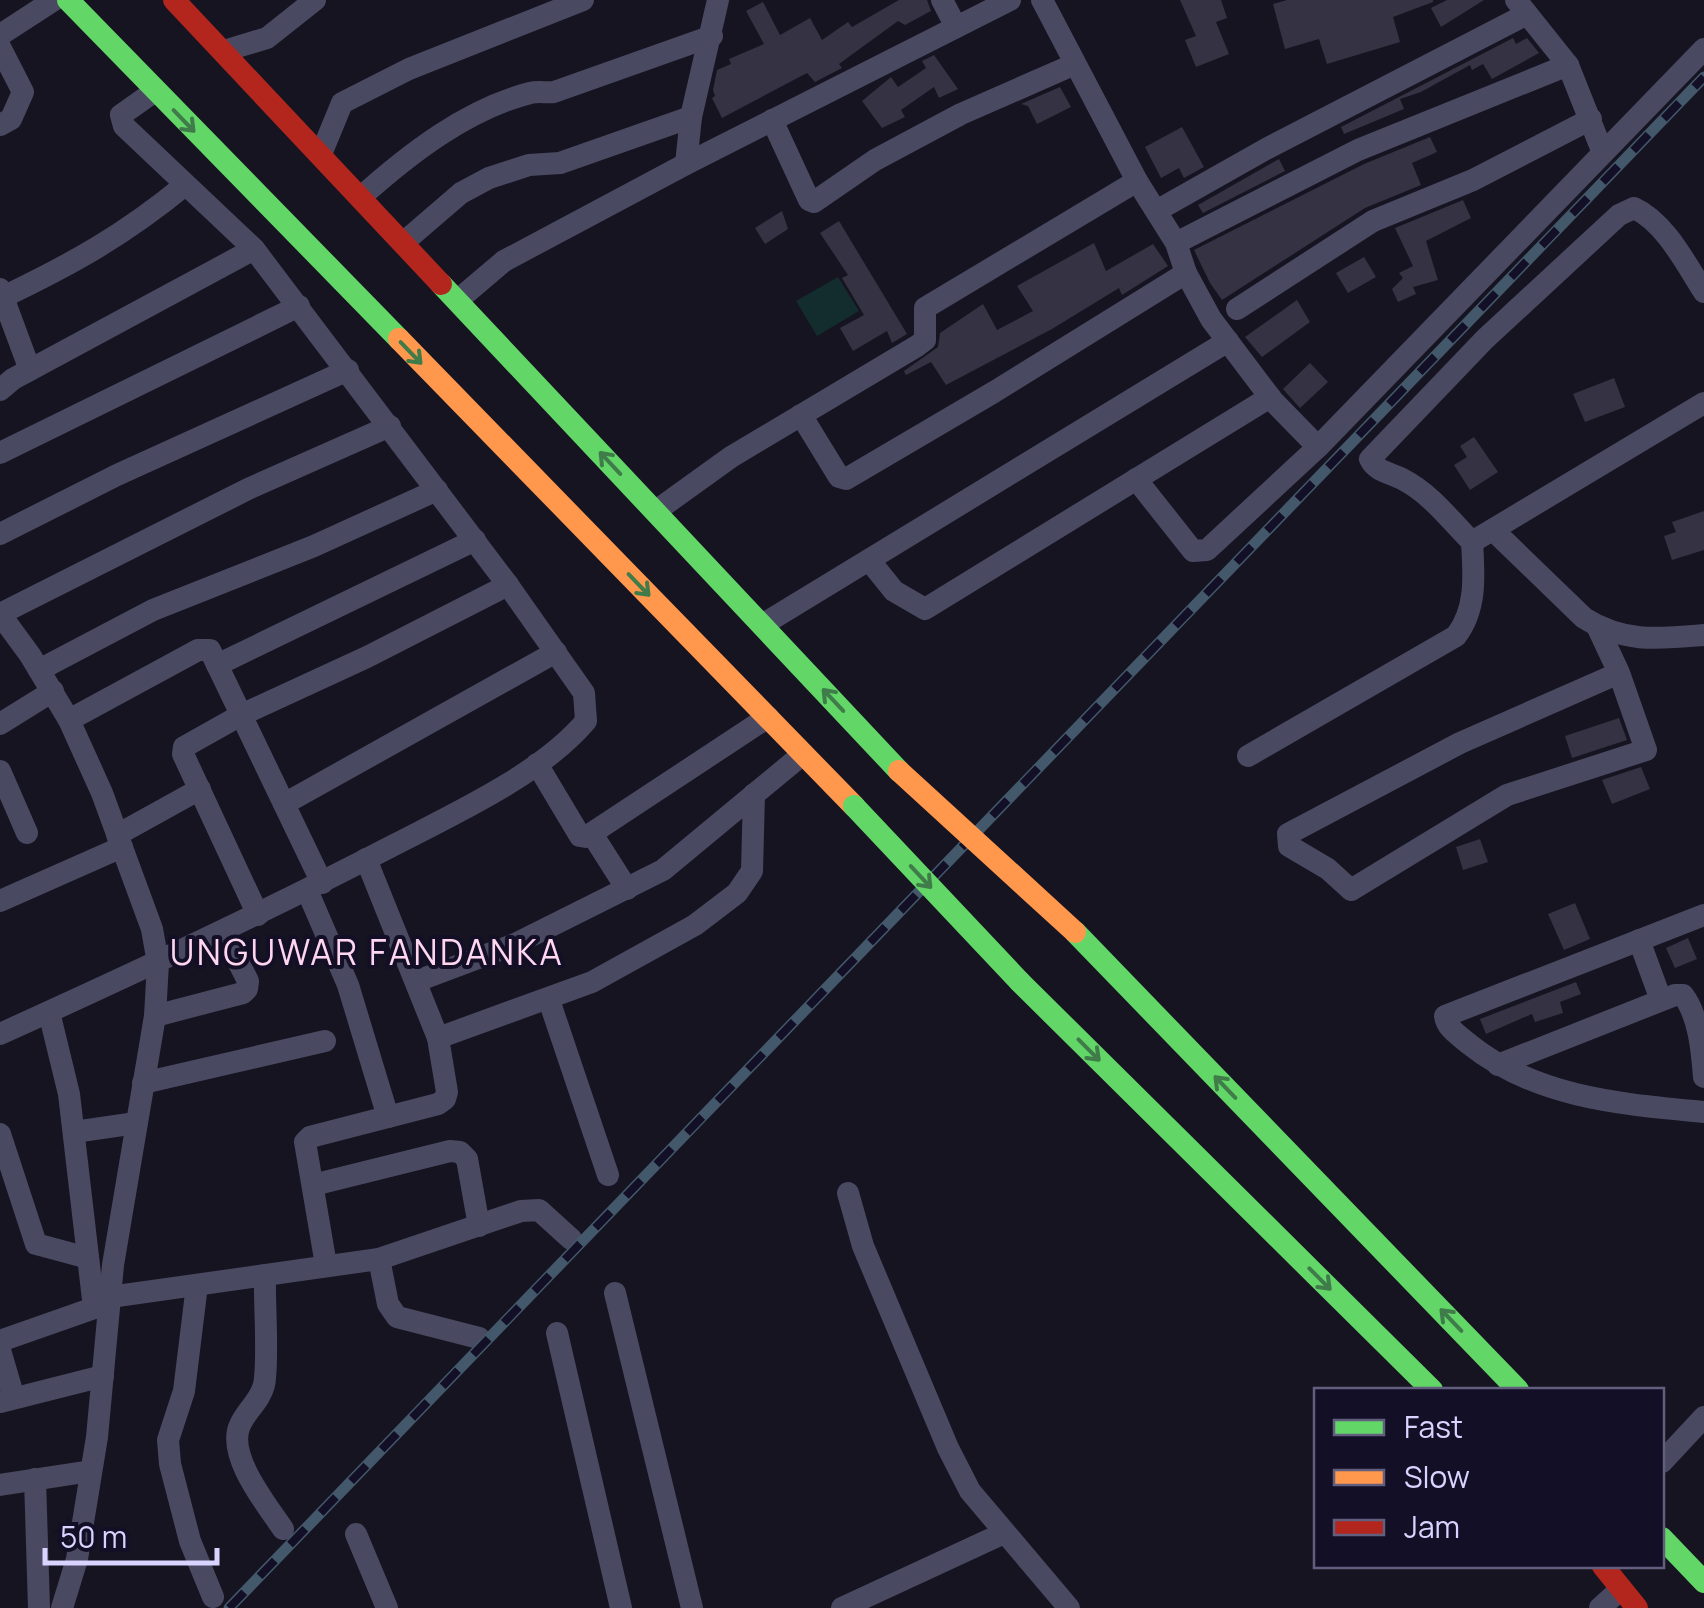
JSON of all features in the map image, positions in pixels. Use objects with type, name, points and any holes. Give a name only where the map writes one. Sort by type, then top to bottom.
[{"type":"main road","points":[[68,0],[854,806],[1020,982],[1430,1388]]},
{"type":"main road","points":[[174,0],[899,771],[1075,932],[1516,1388]]},
{"type":"main road","points":[[1664,1540],[1702,1577]]},
{"type":"main road","points":[[1604,1568],[1637,1608]]},
{"type":"street","points":[[0,35],[54,0]]},
{"type":"street","points":[[224,51],[267,38],[315,0]]},
{"type":"street","points":[[321,154],[342,103],[409,69],[583,0]]},
{"type":"street","points":[[686,164],[691,117],[718,0]]},
{"type":"street","points":[[942,0],[956,27]]},
{"type":"street","points":[[458,300],[504,260],[1010,0]]},
{"type":"street","points":[[1042,0],[1138,181],[1176,242],[1186,273],[1210,318],[1270,397],[1318,447]]},
{"type":"street","points":[[1158,210],[1522,7],[1568,65],[1603,153]]},
{"type":"street","points":[[361,197],[398,163],[474,115],[532,92],[554,92],[712,36]]},
{"type":"street","points":[[0,47],[24,92],[11,119],[0,125]]},
{"type":"street","points":[[1136,479],[1193,551],[1207,550],[1318,447],[1704,49]]},
{"type":"street","points":[[772,120],[809,200],[814,202],[875,160],[961,114],[1075,64]]},
{"type":"street","points":[[1176,242],[1358,150],[1568,65]]},
{"type":"street","points":[[3,1024],[49,1012],[314,887],[537,764],[570,740],[586,721],[584,693],[348,370],[254,249],[124,126],[121,115],[155,91]]},
{"type":"street","points":[[404,242],[461,193],[489,178],[529,165],[560,163],[691,117]]},
{"type":"street","points":[[1237,308],[1373,221],[1473,180],[1591,120]]},
{"type":"street","points":[[656,511],[731,458],[925,340],[926,308],[1138,181]]},
{"type":"street","points":[[30,370],[2,293],[88,255],[135,226],[185,185]]},
{"type":"street","points":[[1248,756],[1456,636],[1466,624],[1472,604],[1472,542],[1422,491],[1375,468],[1370,459],[1485,340],[1618,214],[1634,208],[1647,214],[1704,292]]},
{"type":"street","points":[[0,390],[254,249]]},
{"type":"street","points":[[801,416],[839,477],[846,479],[1186,273]]},
{"type":"street","points":[[0,453],[298,306]]},
{"type":"street","points":[[762,624],[1228,342]]},
{"type":"street","points":[[0,534],[118,475],[348,370]]},
{"type":"street","points":[[869,560],[894,592],[925,609],[1270,397]]},
{"type":"street","points":[[1472,542],[1704,403]]},
{"type":"street","points":[[62,1608],[77,1559],[92,1471],[103,1376],[102,1303],[155,1016],[158,962],[152,930],[120,841],[69,720],[0,614],[248,489],[390,426]]},
{"type":"street","points":[[40,670],[153,610],[314,546],[438,490]]},
{"type":"street","points":[[1492,530],[1596,626],[1632,639],[1704,635]]},
{"type":"street","points":[[217,664],[475,540]]},
{"type":"street","points":[[258,915],[183,754],[184,747],[241,715],[367,657],[508,585]]},
{"type":"street","points":[[1596,626],[1619,673],[1646,750],[1507,795],[1351,890],[1328,869],[1290,846],[1288,834],[1442,752],[1619,673]]},
{"type":"street","points":[[0,658],[22,646]]},
{"type":"street","points":[[69,720],[198,650],[210,650],[284,804],[348,984],[388,1116]]},
{"type":"street","points":[[284,804],[556,652]]},
{"type":"street","points":[[0,724],[52,691]]},
{"type":"street","points":[[537,764],[580,836],[592,834],[768,718]]},
{"type":"street","points":[[417,981],[515,944],[663,870],[803,754]]},
{"type":"street","points":[[0,771],[27,833]]},
{"type":"street","points":[[0,901],[120,841],[200,790]]},
{"type":"street","points":[[438,1038],[592,982],[694,925],[738,893],[752,870],[754,794]]},
{"type":"street","points":[[592,834],[627,889]]},
{"type":"street","points":[[326,1265],[305,1142],[310,1137],[438,1104],[446,1098],[438,1038],[366,859]]},
{"type":"street","points":[[1704,914],[1445,1016],[1449,1027],[1498,1065],[1537,1084],[1620,1106],[1704,1112]]},
{"type":"street","points":[[155,1016],[247,989],[248,981],[223,932]]},
{"type":"street","points":[[1639,940],[1660,1000]]},
{"type":"street","points":[[1498,1065],[1660,1000],[1683,996],[1689,1004],[1702,1053],[1704,1077]]},
{"type":"street","points":[[549,1000],[608,1175]]},
{"type":"street","points":[[49,1012],[74,1132],[88,1258],[102,1303]]},
{"type":"street","points":[[143,1083],[325,1041]]},
{"type":"street","points":[[74,1132],[136,1123]]},
{"type":"street","points":[[0,1134],[36,1244],[88,1258]]},
{"type":"street","points":[[312,1185],[450,1151],[460,1152],[467,1160],[479,1226]]},
{"type":"street","points":[[848,1193],[863,1246],[970,1492],[1069,1608]]},
{"type":"street","points":[[0,1341],[102,1303],[197,1285],[379,1260],[521,1211],[539,1210],[571,1239]]},
{"type":"street","points":[[379,1260],[388,1304],[397,1317],[478,1338]]},
{"type":"street","points":[[265,1275],[264,1386],[241,1420],[236,1436],[241,1459],[283,1529]]},
{"type":"street","points":[[197,1285],[184,1390],[168,1440],[170,1464],[190,1541],[212,1597]]},
{"type":"street","points":[[615,1294],[692,1608]]},
{"type":"street","points":[[557,1332],[621,1608]]},
{"type":"street","points":[[0,1350],[7,1400],[103,1376]]},
{"type":"street","points":[[1664,1460],[1704,1417]]},
{"type":"street","points":[[0,1485],[92,1471]]},
{"type":"street","points":[[35,1479],[39,1608]]},
{"type":"street","points":[[842,1608],[1004,1533]]},
{"type":"street","points":[[356,1534],[381,1606]]},
{"type":"street","points":[[1600,1608],[1620,1589]]},
{"type":"green space","points":[[838,277],[859,311],[817,336],[796,301]]},
{"type":"building","points":[[899,0],[927,0],[931,11],[905,25],[898,21],[839,64],[842,68],[815,82],[807,73],[722,118],[712,98],[717,70],[731,64],[729,59],[764,44],[746,11],[763,2],[780,35],[810,18],[822,40],[848,22],[852,27]]},
{"type":"building","points":[[1180,0],[1221,0],[1227,18],[1216,22],[1229,54],[1196,67],[1185,40],[1196,36]]},
{"type":"building","points":[[1287,0],[1433,2],[1393,17],[1400,42],[1327,64],[1319,39],[1285,49],[1273,4]]},
{"type":"building","points":[[1447,0],[1484,0],[1441,27],[1431,8]]},
{"type":"building","points":[[1513,38],[1516,44],[1527,38],[1539,53],[1492,79],[1483,64],[1472,70],[1470,65],[1400,99],[1404,109],[1344,134],[1341,127]]},
{"type":"building","points":[[934,55],[958,89],[939,98],[934,87],[901,110],[905,117],[882,128],[862,101],[891,77],[898,87],[926,68],[922,61]]},
{"type":"building","points":[[1060,87],[1071,107],[1037,124],[1028,106],[1021,104]]},
{"type":"building","points":[[1182,127],[1204,167],[1184,178],[1179,168],[1161,178],[1145,147]]},
{"type":"building","points":[[1430,137],[1437,152],[1412,163],[1421,185],[1365,208],[1222,300],[1194,250],[1364,164]]},
{"type":"building","points":[[1279,159],[1285,171],[1203,213],[1198,205]]},
{"type":"building","points":[[1463,200],[1471,218],[1426,241],[1438,280],[1413,287],[1416,294],[1398,302],[1392,289],[1403,278],[1399,273],[1413,266],[1395,228]]},
{"type":"building","points":[[782,211],[788,229],[765,244],[755,228]]},
{"type":"building","points":[[839,221],[907,334],[892,343],[887,331],[853,351],[840,328],[864,315],[842,278],[848,275],[820,233]]},
{"type":"building","points":[[1094,243],[1106,271],[1153,244],[1168,266],[1122,295],[1119,288],[946,385],[931,362],[906,375],[904,371],[938,347],[940,333],[983,304],[997,330],[1033,311],[1017,286]]},
{"type":"building","points":[[1364,257],[1376,277],[1348,293],[1336,273]]},
{"type":"building","points":[[1297,300],[1310,322],[1262,357],[1245,337]]},
{"type":"building","points":[[1310,363],[1328,382],[1300,408],[1283,389]]},
{"type":"building","points":[[1614,378],[1625,407],[1585,422],[1573,394]]},
{"type":"building","points":[[1474,437],[1498,472],[1470,490],[1454,465],[1467,457],[1460,446]]},
{"type":"building","points":[[1704,511],[1704,550],[1672,560],[1664,536],[1676,532],[1672,522]]},
{"type":"building","points":[[1619,718],[1627,740],[1572,758],[1565,736]]},
{"type":"building","points":[[1641,767],[1650,789],[1612,804],[1602,780]]},
{"type":"building","points":[[1480,839],[1488,862],[1463,870],[1456,847]]},
{"type":"building","points":[[1575,903],[1590,939],[1564,950],[1548,914]]},
{"type":"building","points":[[1688,938],[1697,959],[1675,968],[1666,948]]},
{"type":"building","points":[[1576,982],[1581,994],[1560,1002],[1563,1013],[1535,1022],[1532,1014],[1486,1034],[1480,1019]]},
{"type":"railway","points":[[229,1608],[1704,77]]},
{"type":"traffic: fast","points":[[68,0],[399,339]]},
{"type":"traffic: fast","points":[[441,284],[899,771]]},
{"type":"traffic: fast","points":[[854,806],[1020,982]]},
{"type":"traffic: fast","points":[[1075,932],[1516,1388]]},
{"type":"traffic: fast","points":[[1020,982],[1430,1388]]},
{"type":"traffic: fast","points":[[1664,1540],[1704,1582]]},
{"type":"traffic: slow","points":[[399,339],[854,806]]},
{"type":"traffic: slow","points":[[899,771],[1075,932]]},
{"type":"traffic: jam","points":[[174,0],[441,284]]},
{"type":"traffic: jam","points":[[1605,1568],[1637,1608]]},
{"type":"district","name":"UNGUWAR FANDANKA","points":[[367,953]]}]
